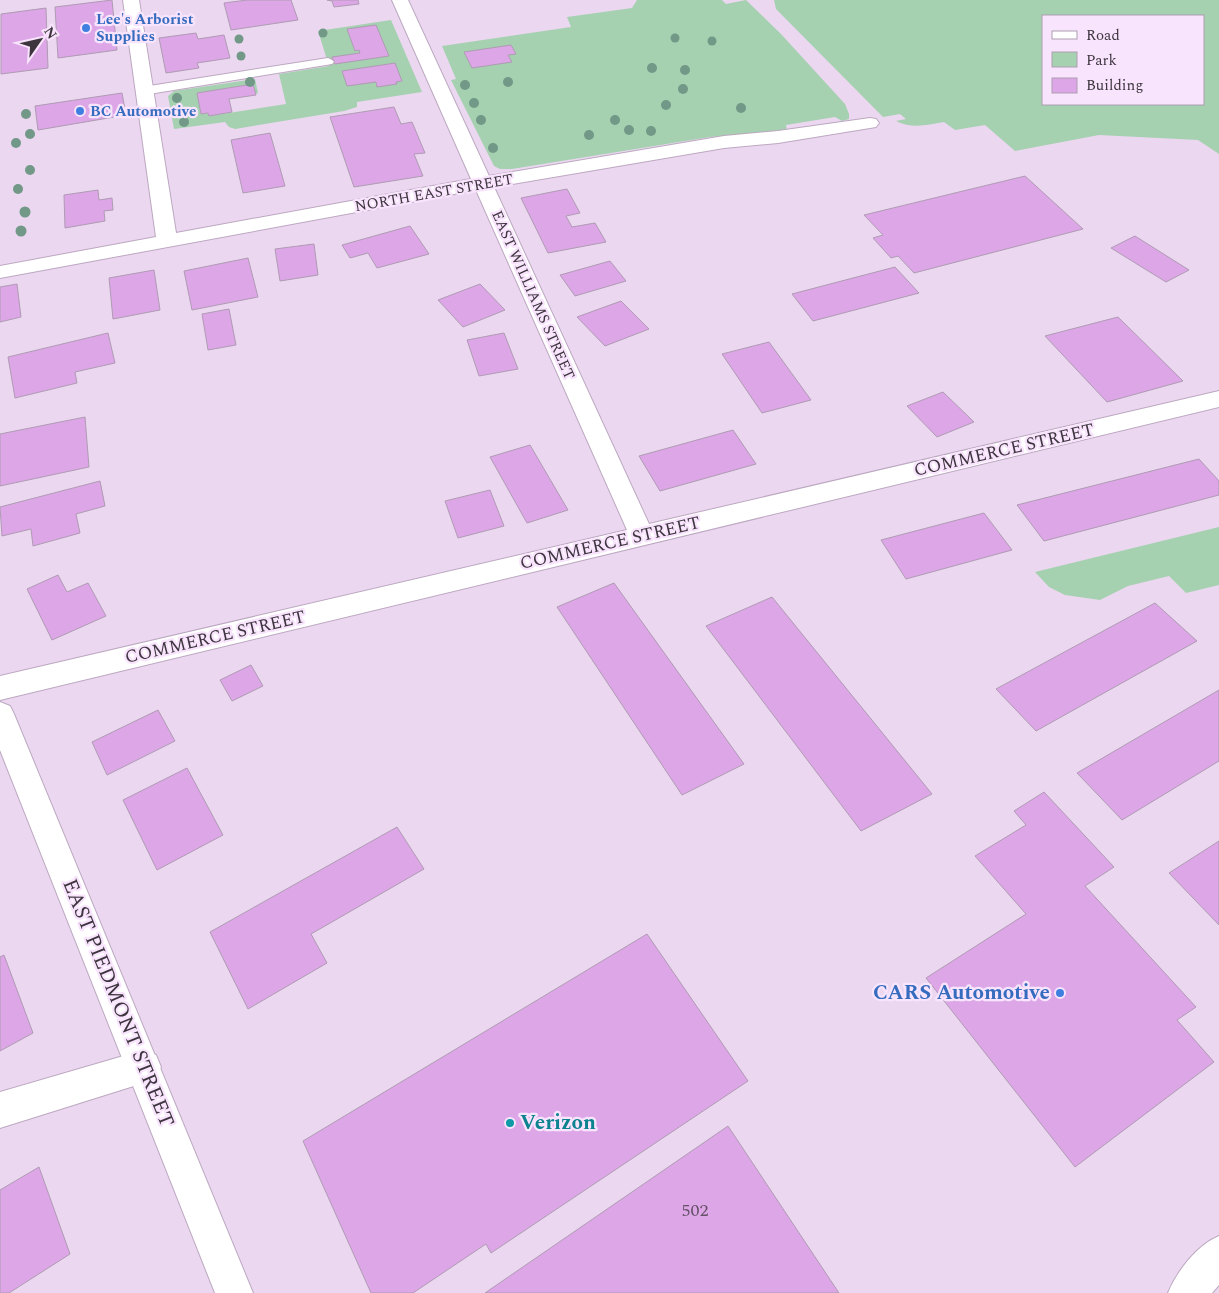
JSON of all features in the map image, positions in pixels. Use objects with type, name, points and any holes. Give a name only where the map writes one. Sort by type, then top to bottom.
[{"type":"street","points":[[131,0],[167,242]]},
{"type":"street","name":"EAST WILLIAMS STREET","points":[[400,0],[642,536]]},
{"type":"street","name":"NORTH EAST STREET","points":[[0,272],[483,183],[724,142],[778,137],[870,123]]},
{"type":"street","name":"COMMERCE STREET","points":[[0,688],[1219,399]]},
{"type":"street","name":"EAST PIEDMONT STREET","points":[[0,714],[234,1293]]},
{"type":"street","points":[[0,1110],[144,1067]]},
{"type":"street","points":[[1187,1293],[1219,1255]]},
{"type":"lane","points":[[144,92],[328,62]]},
{"type":"green space","points":[[637,0],[722,0],[726,4],[746,0],[781,34],[845,104],[849,119],[842,121],[835,117],[786,125],[787,131],[710,137],[512,169],[500,169],[494,166],[451,80],[456,79],[442,46],[571,27],[567,17],[632,8]]},
{"type":"green space","points":[[774,0],[1219,0],[1219,154],[1198,140],[1099,135],[1015,151],[985,125],[955,130],[944,122],[920,126],[908,125],[896,121],[906,119],[900,114],[883,117],[776,9]]},
{"type":"green space","points":[[391,20],[422,92],[357,102],[357,107],[344,111],[235,129],[229,127],[225,122],[174,129],[168,96],[174,91],[255,79],[258,93],[255,94],[252,84],[198,93],[201,114],[208,113],[209,116],[286,104],[279,74],[329,66],[318,31]]},
{"type":"green space","points":[[1219,527],[1219,585],[1186,593],[1169,576],[1128,586],[1100,600],[1065,595],[1049,587],[1035,572]]},
{"type":"building","name":"Lee's Arborist Supplies","points":[[112,0],[117,50],[58,58],[55,7]]},
{"type":"building","points":[[247,0],[291,0],[298,20],[231,30],[224,3]]},
{"type":"building","points":[[327,0],[358,0],[359,4],[334,7],[332,1]]},
{"type":"building","points":[[46,8],[48,68],[1,74],[1,14]]},
{"type":"building","points":[[376,25],[389,56],[335,64],[332,57],[360,53],[359,50],[355,51],[347,29]]},
{"type":"building","points":[[196,33],[198,39],[224,35],[230,58],[197,63],[199,68],[166,73],[159,38]]},
{"type":"building","points":[[511,45],[516,54],[508,55],[512,62],[472,68],[464,52]]},
{"type":"building","points":[[395,63],[402,81],[396,82],[397,84],[377,87],[376,82],[347,86],[342,71]]},
{"type":"building","points":[[253,84],[256,95],[229,99],[232,112],[209,116],[208,113],[201,114],[197,93]]},
{"type":"building","name":"BC Automotive","points":[[122,93],[126,115],[38,130],[35,106]]},
{"type":"building","points":[[394,107],[401,124],[412,122],[425,153],[414,154],[423,176],[354,187],[330,117]]},
{"type":"building","points":[[270,133],[285,186],[243,193],[231,140]]},
{"type":"building","points":[[1025,176],[1083,229],[914,273],[898,256],[891,258],[873,238],[883,235],[864,215]]},
{"type":"building","points":[[567,189],[580,213],[566,216],[572,227],[595,223],[606,242],[548,253],[521,198]]},
{"type":"building","points":[[98,190],[99,200],[112,198],[113,210],[104,211],[105,221],[65,228],[64,195]]},
{"type":"building","points":[[410,226],[429,254],[377,268],[368,253],[350,258],[342,245]]},
{"type":"building","points":[[1135,236],[1189,270],[1166,282],[1111,248]]},
{"type":"building","points":[[314,244],[318,275],[280,281],[275,249]]},
{"type":"building","points":[[248,258],[258,297],[192,310],[184,271]]},
{"type":"building","points":[[610,261],[626,281],[575,296],[560,275]]},
{"type":"building","points":[[895,267],[919,293],[813,321],[792,294]]},
{"type":"building","points":[[154,270],[160,310],[113,319],[109,278]]},
{"type":"building","points":[[17,284],[21,317],[0,322],[0,287]]},
{"type":"building","points":[[480,284],[505,310],[463,327],[438,300]]},
{"type":"building","points":[[621,301],[649,329],[605,346],[577,317]]},
{"type":"building","points":[[229,309],[236,345],[208,350],[202,314]]},
{"type":"building","points":[[1118,317],[1183,381],[1107,402],[1045,336]]},
{"type":"building","points":[[108,333],[115,363],[75,372],[77,383],[15,398],[8,357]]},
{"type":"building","points":[[504,333],[518,369],[479,376],[467,340]]},
{"type":"building","points":[[769,342],[811,400],[762,413],[722,354]]},
{"type":"building","points":[[943,392],[974,422],[937,437],[907,406]]},
{"type":"building","points":[[85,417],[89,467],[0,486],[0,434]]},
{"type":"building","points":[[733,430],[756,464],[660,491],[639,456]]},
{"type":"building","points":[[530,445],[568,510],[527,523],[490,457]]},
{"type":"building","points":[[1199,459],[1219,481],[1219,495],[1044,541],[1017,505]]},
{"type":"building","points":[[100,481],[105,506],[76,514],[80,533],[33,546],[31,529],[2,536],[0,507]]},
{"type":"building","points":[[490,490],[504,526],[458,538],[445,501]]},
{"type":"building","points":[[984,513],[1012,550],[906,579],[881,540]]},
{"type":"building","points":[[58,575],[67,592],[88,583],[106,616],[52,640],[27,589]]},
{"type":"building","points":[[614,583],[744,764],[682,795],[557,607]]},
{"type":"building","points":[[772,597],[932,794],[861,831],[706,626]]},
{"type":"building","points":[[1155,603],[1197,641],[1036,731],[996,689]]},
{"type":"building","points":[[251,665],[263,686],[232,701],[220,680]]},
{"type":"building","points":[[1219,690],[1219,761],[1122,820],[1077,773]]},
{"type":"building","points":[[158,710],[175,741],[107,775],[92,742]]},
{"type":"building","points":[[187,768],[223,835],[157,870],[123,800]]},
{"type":"building","name":"CARS Automotive","points":[[1044,792],[1114,867],[1085,886],[1196,1007],[1177,1020],[1214,1062],[1075,1167],[926,978],[1026,914],[975,856],[1026,825],[1014,811]]},
{"type":"building","points":[[397,827],[424,869],[311,934],[327,963],[248,1009],[210,932]]},
{"type":"building","points":[[1219,841],[1219,925],[1169,873]]},
{"type":"building","name":"Verizon","points":[[647,934],[748,1081],[491,1253],[486,1244],[413,1293],[371,1293],[303,1141]]},
{"type":"building","points":[[4,955],[33,1033],[0,1051],[0,957]]},
{"type":"building","points":[[728,1126],[839,1293],[485,1293]]},
{"type":"building","points":[[39,1167],[70,1254],[9,1293],[0,1293],[0,1190]]},
{"type":"place","name":"Lee's Arborist Supplies","points":[[86,28]]},
{"type":"place","name":"BC Automotive","points":[[80,111]]},
{"type":"place","name":"CARS Automotive","points":[[1060,993]]},
{"type":"place","name":"Verizon","points":[[510,1123]]}]
